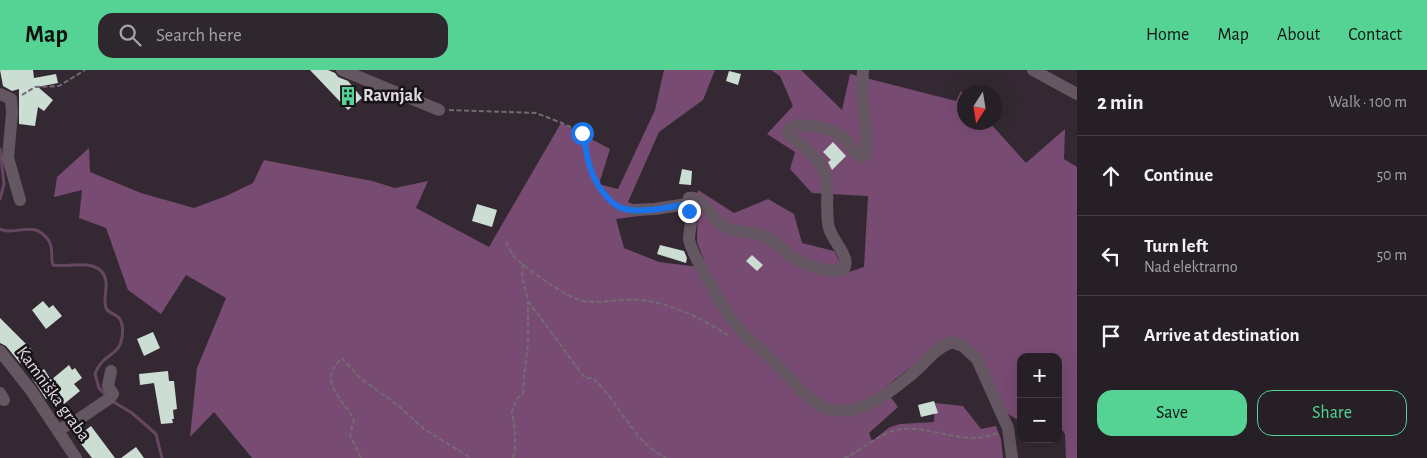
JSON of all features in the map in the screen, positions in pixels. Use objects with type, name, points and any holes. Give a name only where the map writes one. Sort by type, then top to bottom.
[{"type":"street","points":[[342,70],[439,110]]},
{"type":"street","points":[[863,70],[862,91],[867,145],[865,155],[862,157],[857,156],[846,140],[820,128],[798,124],[790,127],[788,132],[816,158],[823,168],[826,183],[828,224],[831,237],[846,258],[847,264],[844,269],[838,271],[823,270],[806,264],[792,256],[762,235],[734,231],[720,224],[701,200],[696,197],[689,198],[687,204],[691,219],[689,241],[695,256],[736,325],[778,365],[794,385],[811,400],[824,407],[838,411],[855,410],[872,402],[912,375],[941,346],[952,342],[962,346],[977,359],[1008,428],[1012,458]]},
{"type":"street","points":[[1033,70],[1077,94]]},
{"type":"street","points":[[5,96],[12,113],[8,158],[20,200]]},
{"type":"street","points":[[633,210],[687,204]]},
{"type":"street","name":"Kamniška graba","points":[[0,351],[30,389],[76,458]]},
{"type":"street","points":[[58,430],[108,400],[113,394],[108,386],[111,371]]},
{"type":"path","points":[[5,96],[35,87],[59,86],[86,70]]},
{"type":"path","points":[[439,110],[466,109],[536,113],[582,133],[590,167],[600,190],[619,207],[633,210]]},
{"type":"path","points":[[506,242],[513,255],[523,264],[564,293],[581,301],[605,303],[639,300],[661,304],[683,311],[730,336]]},
{"type":"path","points":[[513,458],[515,450],[512,412],[516,400],[523,392],[528,344],[528,302],[522,276],[523,264]]},
{"type":"path","points":[[528,302],[585,378],[593,378],[604,388],[630,426],[652,450],[666,458]]},
{"type":"path","points":[[361,458],[350,435],[354,420],[348,408],[334,390],[330,378],[334,365],[342,358],[359,377],[400,407],[424,429],[470,458]]},
{"type":"path","points":[[844,458],[891,431],[903,428],[975,438],[988,437],[1008,428]]},
{"type":"shaded area","points":[[664,70],[715,70],[703,100],[659,132],[628,202],[654,214],[616,219],[624,248],[659,262],[707,268],[697,242],[698,190],[734,213],[768,199],[794,214],[802,243],[834,251],[846,273],[864,267],[868,196],[812,193],[790,169],[795,152],[767,134],[793,106],[780,76],[771,70],[801,70],[842,110],[850,74],[956,101],[957,99],[957,130],[996,130],[1026,163],[1065,129],[1064,159],[1077,167],[1077,458],[1066,458],[1065,434],[1062,430],[1062,353],[1017,353],[1016,419],[999,408],[962,343],[915,364],[884,388],[898,407],[869,433],[872,441],[890,427],[900,424],[934,422],[935,403],[963,406],[981,429],[996,426],[1001,439],[1003,458],[252,458],[214,412],[190,437],[197,368],[226,298],[186,275],[161,314],[128,290],[106,228],[79,218],[82,190],[54,197],[57,177],[89,148],[90,172],[141,193],[194,208],[253,183],[264,160],[372,181],[395,188],[428,181],[416,208],[489,247],[561,123],[610,149],[599,184],[618,189],[655,110]]},
{"type":"building","points":[[0,70],[33,70],[34,78],[56,74],[58,83],[38,87],[53,100],[44,111],[38,107],[35,126],[19,124],[19,89],[12,91],[3,86]]},
{"type":"building","points":[[310,70],[328,70],[335,73],[338,77],[348,81],[362,98],[348,110]]},
{"type":"building","points":[[729,71],[741,74],[738,85],[726,81]]},
{"type":"building","points":[[833,142],[846,156],[832,170],[828,162],[831,160],[823,152]]},
{"type":"building","points":[[682,169],[692,171],[691,185],[679,184]]},
{"type":"building","points":[[477,204],[497,210],[492,227],[472,221]]},
{"type":"building","points":[[660,245],[684,251],[687,258],[686,263],[657,254]]},
{"type":"building","points":[[752,255],[763,265],[757,271],[746,261]]},
{"type":"building","points":[[43,301],[49,308],[53,305],[62,316],[46,329],[32,310]]},
{"type":"building","points":[[0,318],[33,351],[20,363],[6,346],[0,343]]},
{"type":"building","points":[[153,332],[160,348],[144,356],[137,339]]},
{"type":"building","points":[[69,365],[72,370],[75,368],[82,378],[74,384],[80,391],[64,404],[55,392],[46,399],[32,378],[44,369],[51,380]]},
{"type":"building","points":[[168,371],[169,381],[174,381],[177,409],[173,410],[173,423],[161,424],[154,383],[140,385],[139,374]]},
{"type":"building","points":[[934,401],[938,413],[921,417],[918,405]]},
{"type":"building","points":[[91,426],[115,458],[92,458],[78,440],[80,439],[79,435]]},
{"type":"building","points":[[136,447],[144,458],[121,458]]},
{"type":"waterway","points":[[0,149],[4,184],[0,199]]},
{"type":"waterway","points":[[0,229],[6,231],[24,229],[37,231],[43,234],[49,241],[53,265],[92,266],[99,269],[103,274],[106,282],[106,308],[120,319],[122,329],[120,345],[98,367],[95,374],[99,388],[108,397]]},
{"type":"waterway","points":[[112,401],[132,413],[156,434],[162,458]]},
{"type":"place","name":"Ravnjak","points":[[348,96]]},
{"type":"route","points":[[582,133],[590,167],[600,190],[619,207],[633,210],[687,204],[689,211]]}]
